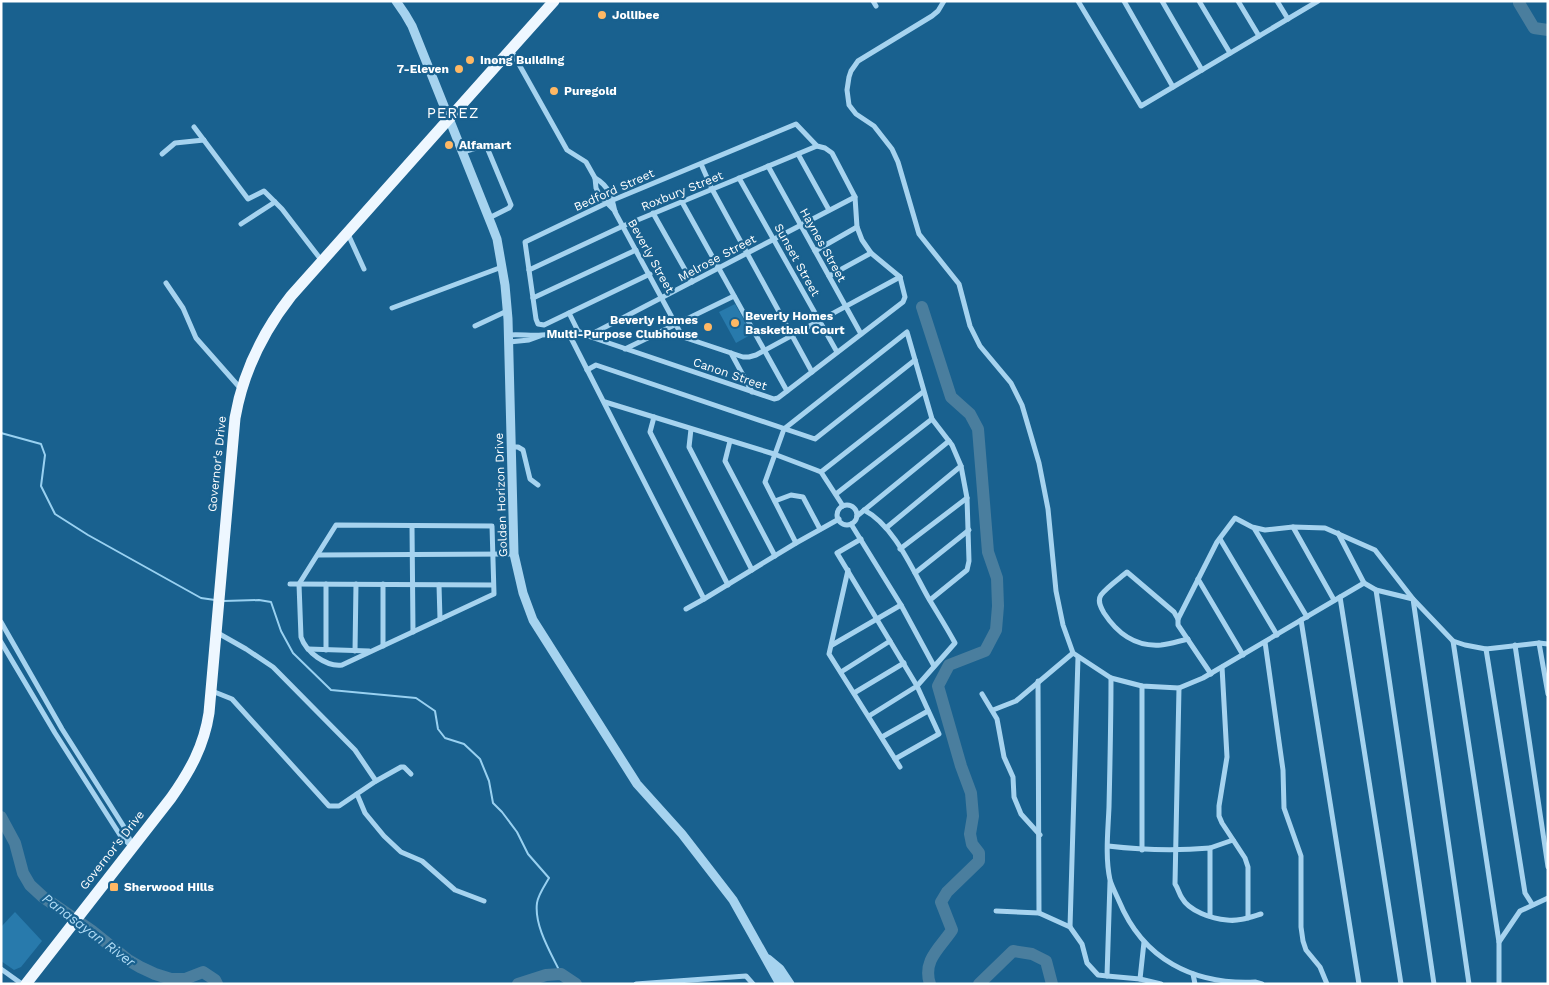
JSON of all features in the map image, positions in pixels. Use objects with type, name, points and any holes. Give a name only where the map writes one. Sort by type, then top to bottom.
[{"type":"main road","name":"Governor's Drive","points":[[28,983],[175,792],[194,764],[206,732],[232,435],[241,389],[256,351],[271,324],[292,296],[554,1]]},
{"type":"street","name":"Golden Horizon Drive","points":[[396,1],[412,26],[497,239],[509,338],[514,554],[523,593],[533,620],[637,784],[682,834],[733,900],[780,984]]},
{"type":"street","points":[[944,1],[932,16],[858,61],[849,77],[848,101],[853,112],[874,126],[892,149],[898,162],[919,234],[958,284],[970,326],[980,346],[1011,383],[1022,405],[1039,463],[1048,509],[1056,592],[1063,625],[1075,655],[1070,927]]},
{"type":"street","points":[[1078,1],[1141,106],[1317,2]]},
{"type":"street","points":[[1124,1],[1173,87]]},
{"type":"street","points":[[1162,1],[1202,70]]},
{"type":"street","points":[[1199,1],[1230,53]]},
{"type":"street","points":[[1238,1],[1259,36]]},
{"type":"street","points":[[1278,1],[1288,19]]},
{"type":"street","points":[[511,49],[566,150],[586,162],[595,178],[605,184],[613,200]]},
{"type":"street","name":"Bedford Street","points":[[569,313],[544,325],[537,322],[525,242],[606,203],[796,124],[817,146]]},
{"type":"street","points":[[194,127],[248,200],[264,191],[323,262]]},
{"type":"street","points":[[162,154],[175,143],[204,140]]},
{"type":"street","points":[[463,152],[486,145],[511,205],[509,208],[489,218]]},
{"type":"street","points":[[817,146],[826,148],[832,153],[855,197],[857,227],[862,240],[871,253],[900,277]]},
{"type":"street","name":"Roxbury Street","points":[[529,270],[653,213],[817,146]]},
{"type":"street","points":[[798,154],[829,210]]},
{"type":"street","points":[[701,164],[712,190],[812,372]]},
{"type":"street","name":"Haynes Street","points":[[768,166],[861,334]]},
{"type":"street","name":"Beverly Street","points":[[595,178],[596,188],[615,212],[681,334],[686,338],[731,353],[749,358],[900,277]]},
{"type":"street","name":"Sunset Street","points":[[739,178],[837,352]]},
{"type":"street","name":"Melrose Street","points":[[588,336],[855,197]]},
{"type":"street","name":"Beverly Street","points":[[613,200],[615,212]]},
{"type":"street","points":[[241,224],[275,202]]},
{"type":"street","points":[[682,202],[787,391]]},
{"type":"street","points":[[653,213],[692,282]]},
{"type":"street","points":[[815,251],[857,227]]},
{"type":"street","points":[[348,233],[364,268]]},
{"type":"street","points":[[533,298],[636,250]]},
{"type":"street","points":[[829,276],[871,253]]},
{"type":"street","points":[[392,308],[502,268]]},
{"type":"street","points":[[569,313],[650,274]]},
{"type":"street","name":"Canon Street","points":[[569,313],[578,331],[588,336],[774,399],[812,372],[904,299],[900,277]]},
{"type":"street","points":[[166,283],[183,308],[196,338],[241,389]]},
{"type":"street","points":[[625,349],[734,296]]},
{"type":"street","points":[[474,326],[507,311]]},
{"type":"street","points":[[796,543],[765,482],[784,429],[907,332],[932,419],[949,441],[961,466],[967,498],[970,561],[967,570],[930,600]]},
{"type":"street","points":[[509,338],[527,334],[566,333],[570,336],[704,600]]},
{"type":"street","points":[[731,353],[752,392]]},
{"type":"street","points":[[587,370],[596,365],[815,439],[915,360]]},
{"type":"street","points":[[821,472],[923,392]]},
{"type":"street","points":[[605,402],[774,454],[821,472],[843,506]]},
{"type":"street","points":[[654,417],[650,432],[728,585]]},
{"type":"street","points":[[836,494],[932,419]]},
{"type":"street","points":[[691,429],[689,447],[752,570]]},
{"type":"street","points":[[730,441],[725,461],[775,556]]},
{"type":"street","points":[[839,519],[845,524],[851,524],[864,510],[949,441]]},
{"type":"street","points":[[512,447],[518,447],[523,450],[530,479],[538,484]]},
{"type":"street","points":[[886,528],[961,466]]},
{"type":"street","points":[[775,501],[791,495],[804,497],[820,530]]},
{"type":"street","points":[[900,549],[967,498]]},
{"type":"street","points":[[843,506],[853,507],[857,516]]},
{"type":"street","points":[[839,519],[839,510],[843,506]]},
{"type":"street","points":[[864,510],[871,513],[886,528],[955,642],[917,686],[869,716]]},
{"type":"street","points":[[1211,674],[1178,625],[1178,619],[1220,539],[1235,518],[1254,528],[1264,530],[1294,527],[1325,528],[1375,550],[1414,599],[1453,640],[1465,645],[1486,648],[1539,643],[1548,644]]},
{"type":"street","points":[[686,609],[839,519]]},
{"type":"street","points":[[851,524],[901,605],[934,666]]},
{"type":"street","points":[[336,525],[412,526],[492,526],[494,594],[342,666],[328,665],[304,645],[301,637],[299,584],[336,525]]},
{"type":"street","points":[[412,526],[413,632]]},
{"type":"street","points":[[1294,527],[1337,599],[1402,984]]},
{"type":"street","points":[[1254,528],[1307,617]]},
{"type":"street","points":[[915,574],[969,530]]},
{"type":"street","points":[[1338,533],[1364,583],[1376,590],[1414,599]]},
{"type":"street","points":[[861,539],[837,553],[917,686],[938,734],[895,759]]},
{"type":"street","points":[[1220,539],[1277,635]]},
{"type":"street","points":[[318,555],[514,554]]},
{"type":"street","points":[[848,570],[830,654],[900,767]]},
{"type":"street","points":[[1178,619],[1174,612],[1127,572],[1101,595],[1099,601],[1112,626],[1131,639],[1145,644],[1162,645],[1188,639]]},
{"type":"street","points":[[1198,579],[1243,655]]},
{"type":"street","points":[[1075,655],[1112,678],[1142,686],[1179,688],[1211,674],[1364,583]]},
{"type":"street","points":[[290,584],[493,585]]},
{"type":"street","points":[[326,584],[326,650]]},
{"type":"street","points":[[355,651],[356,584]]},
{"type":"street","points":[[383,584],[383,646]]},
{"type":"street","points":[[439,585],[440,619]]},
{"type":"street","points":[[1376,590],[1434,984]]},
{"type":"street","points":[[1414,599],[1469,984]]},
{"type":"street","points":[[832,645],[901,605]]},
{"type":"street","points":[[1301,620],[1359,984]]},
{"type":"street","points":[[1,622],[62,729],[126,830],[132,847]]},
{"type":"street","points":[[216,628],[273,667],[355,750],[376,781]]},
{"type":"street","points":[[1453,640],[1500,942],[1499,984]]},
{"type":"street","points":[[841,672],[890,641]]},
{"type":"street","points":[[1,642],[55,733],[120,835],[132,847]]},
{"type":"street","points":[[1265,642],[1283,770],[1284,808],[1301,856],[1301,927],[1303,941],[1306,950],[1320,967],[1327,984]]},
{"type":"street","points":[[1539,643],[1548,694]]},
{"type":"street","points":[[1515,645],[1548,867]]},
{"type":"street","points":[[1486,648],[1525,893],[1532,904]]},
{"type":"street","points":[[308,649],[372,651]]},
{"type":"street","points":[[993,710],[1016,701],[1038,681],[1075,655]]},
{"type":"street","points":[[854,693],[904,663]]},
{"type":"street","points":[[1222,667],[1227,757],[1219,816],[1245,858],[1248,867],[1248,918]]},
{"type":"street","points":[[1107,976],[1112,678]]},
{"type":"street","points":[[1038,681],[1039,913]]},
{"type":"street","points":[[1142,686],[1142,850]]},
{"type":"street","points":[[1179,688],[1176,884],[1182,900],[1194,909],[1210,916],[1228,921],[1261,914]]},
{"type":"street","points":[[211,691],[232,699],[329,806],[339,806],[401,767],[404,767],[411,774]]},
{"type":"street","points":[[982,694],[997,719],[1004,757],[1013,778],[1014,797],[1022,814],[1040,835]]},
{"type":"street","points":[[882,737],[928,711]]},
{"type":"street","points":[[357,794],[365,813],[384,836],[401,852],[422,860],[455,890],[484,901]]},
{"type":"street","points":[[1108,846],[1176,851],[1210,848],[1233,840]]},
{"type":"street","points":[[1210,848],[1210,916]]},
{"type":"street","points":[[1110,879],[1126,916],[1144,942],[1161,957],[1173,965],[1209,979],[1224,982],[1262,984]]},
{"type":"street","points":[[1500,942],[1512,920],[1520,911],[1548,898]]},
{"type":"street","points":[[996,911],[1039,913],[1070,927],[1082,944],[1087,963],[1098,975],[1140,979],[1161,984]]},
{"type":"street","points":[[1140,979],[1144,942]]},
{"type":"street","name":"Golden Horizon Drive","points":[[764,956],[780,969],[790,984]]},
{"type":"street","points":[[1,969],[28,983]]},
{"type":"street","points":[[1193,974],[1195,984]]},
{"type":"street","points":[[636,984],[746,976],[753,984]]},
{"type":"shaded area","name":"Beverly Homes Basketball Court","points":[[735,304],[752,334],[736,343],[719,312]]},
{"type":"shaded area","points":[[15,912],[42,941],[21,967],[14,970],[1,961],[1,927]]},
{"type":"waterway","points":[[1520,1],[1519,3],[1534,28],[1548,30]]},
{"type":"waterway","points":[[922,307],[951,397],[970,414],[978,429],[988,552],[997,578],[998,606],[996,630],[985,651],[949,665],[938,686],[961,766],[971,793],[973,816],[970,834],[972,844],[979,853],[979,861],[947,892],[941,902],[952,930],[931,961],[928,975],[930,984]]},
{"type":"waterway","points":[[1,433],[41,444],[45,455],[41,486],[55,514],[88,535],[201,598],[215,600]]},
{"type":"waterway","points":[[224,601],[259,600],[271,602],[281,631],[293,653],[331,690],[416,698],[435,711],[438,729],[445,738],[464,744],[480,759],[489,781],[493,803],[517,832],[528,854],[549,878],[537,903],[538,921],[544,939],[561,974]]},
{"type":"waterway","name":"Panasayan River","points":[[1,817],[15,843],[23,873],[30,885],[43,897],[140,967],[171,979],[185,979],[203,972],[215,980],[217,984]]},
{"type":"waterway","points":[[979,984],[1013,951],[1032,954],[1046,961],[1052,984]]},
{"type":"waterway","name":"Panasayan River","points":[[518,984],[546,975],[561,974],[576,984]]},
{"type":"place","name":"Jollibee","points":[[602,15]]},
{"type":"place","name":"Inong Building","points":[[470,60]]},
{"type":"place","name":"7-Eleven","points":[[459,69]]},
{"type":"place","name":"Puregold","points":[[554,91]]},
{"type":"place","name":"Alfamart","points":[[449,145]]},
{"type":"place","name":"Beverly Homes Basketball Court","points":[[735,323]]},
{"type":"place","name":"Beverly Homes Multi-Purpose Clubhouse","points":[[708,327]]},
{"type":"place","name":"Sherwood Hills","points":[[114,887]]},
{"type":"district","name":"PEREZ","points":[[453,113]]}]
